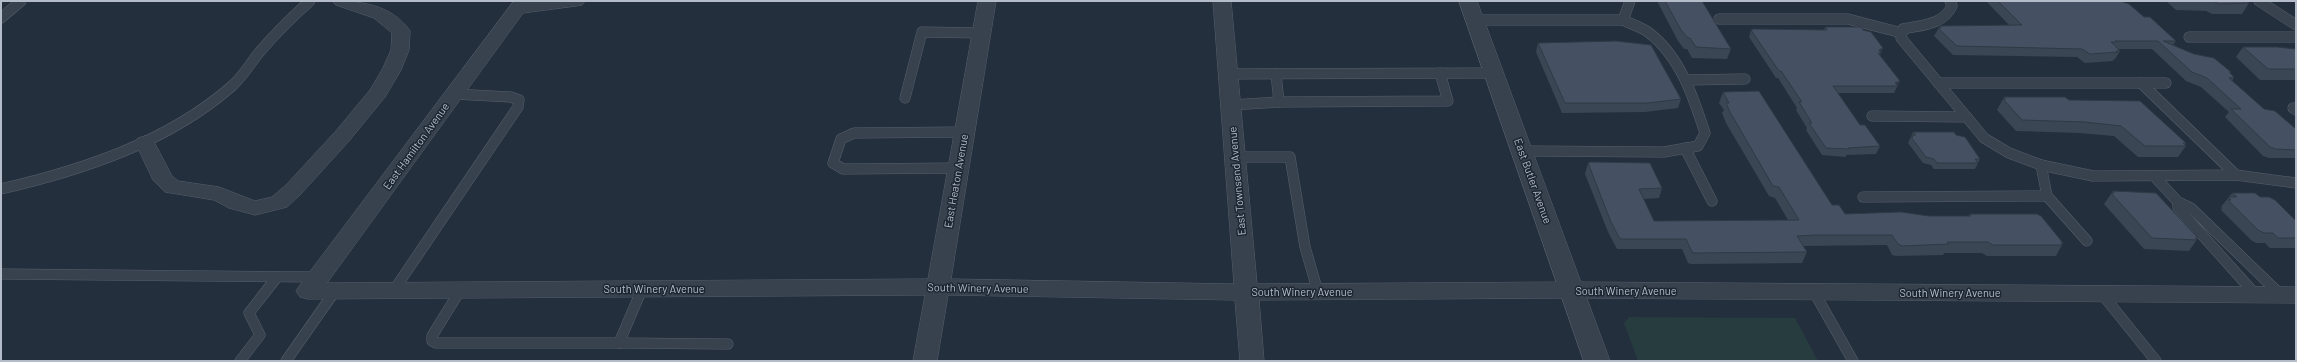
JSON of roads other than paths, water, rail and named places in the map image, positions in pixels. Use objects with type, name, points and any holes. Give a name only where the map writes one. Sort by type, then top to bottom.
[{"type":"street","points":[[145,142],[163,180],[172,187],[219,194],[237,203],[255,208],[279,202],[293,190],[368,108],[395,65],[403,41],[401,31],[380,14],[342,1]]},
{"type":"street","points":[[520,5],[576,1]]},
{"type":"street","name":"East Heaton Avenue","points":[[925,361],[987,1]]},
{"type":"street","name":"East Townsend Avenue","points":[[1222,1],[1252,361]]},
{"type":"street","name":"East Hamilton Avenue","points":[[321,286],[454,94],[520,5]]},
{"type":"street","name":"East Butler Avenue","points":[[1471,10],[1597,361]]},
{"type":"street","name":"South Winery Avenue","points":[[321,286],[394,290],[938,287],[1246,292],[1572,290],[2289,294]]},
{"type":"lane","points":[[1,18],[21,1]]},
{"type":"lane","points":[[1,189],[41,180],[88,165],[145,142],[200,110],[233,84],[262,49],[310,1]]},
{"type":"lane","points":[[1624,20],[1630,1]]},
{"type":"lane","points":[[1950,1],[1952,6],[1950,14],[1942,20],[1903,28],[1901,38],[1984,138],[2009,153],[2053,169],[2093,176],[2236,175],[2296,183]]},
{"type":"lane","points":[[2259,1],[2296,25]]},
{"type":"lane","points":[[1471,10],[1624,20],[1648,32],[1667,52],[1686,80],[1705,133],[1698,146],[1664,152],[1522,151]]},
{"type":"lane","points":[[1719,19],[1848,19],[1902,34]]},
{"type":"lane","points":[[905,98],[922,32],[982,33]]},
{"type":"lane","points":[[2189,37],[2296,37]]},
{"type":"lane","points":[[1231,105],[1279,102],[1448,102],[1440,73]]},
{"type":"lane","points":[[1228,74],[1494,73]]},
{"type":"lane","points":[[1276,74],[1279,102]]},
{"type":"lane","points":[[1686,80],[1745,79]]},
{"type":"lane","points":[[1938,83],[2166,83]]},
{"type":"lane","points":[[2141,83],[2236,175]]},
{"type":"lane","points":[[394,290],[518,107],[519,100],[511,98],[454,94]]},
{"type":"lane","points":[[1872,116],[1967,117]]},
{"type":"lane","points":[[959,168],[843,169],[833,163],[841,139],[854,133],[965,132]]},
{"type":"lane","points":[[1685,148],[1712,201]]},
{"type":"lane","points":[[1235,157],[1290,157],[1305,247],[1318,292]]},
{"type":"lane","points":[[2041,165],[2047,196],[2087,241]]},
{"type":"lane","points":[[2154,176],[2178,202],[2191,208],[2233,250],[2289,294]]},
{"type":"lane","points":[[2285,181],[2296,191]]},
{"type":"lane","points":[[1863,197],[2047,196]]},
{"type":"lane","points":[[2178,202],[2178,208],[2255,294]]},
{"type":"lane","points":[[2216,250],[2233,250]]},
{"type":"lane","points":[[1,274],[277,277],[321,286],[286,361]]},
{"type":"lane","points":[[240,361],[260,335],[249,313],[277,277]]},
{"type":"lane","points":[[461,289],[432,336],[432,341],[436,343],[728,344]]},
{"type":"lane","points":[[619,343],[642,289]]},
{"type":"lane","points":[[1814,292],[1853,361]]},
{"type":"lane","points":[[2102,294],[2156,361]]}]
